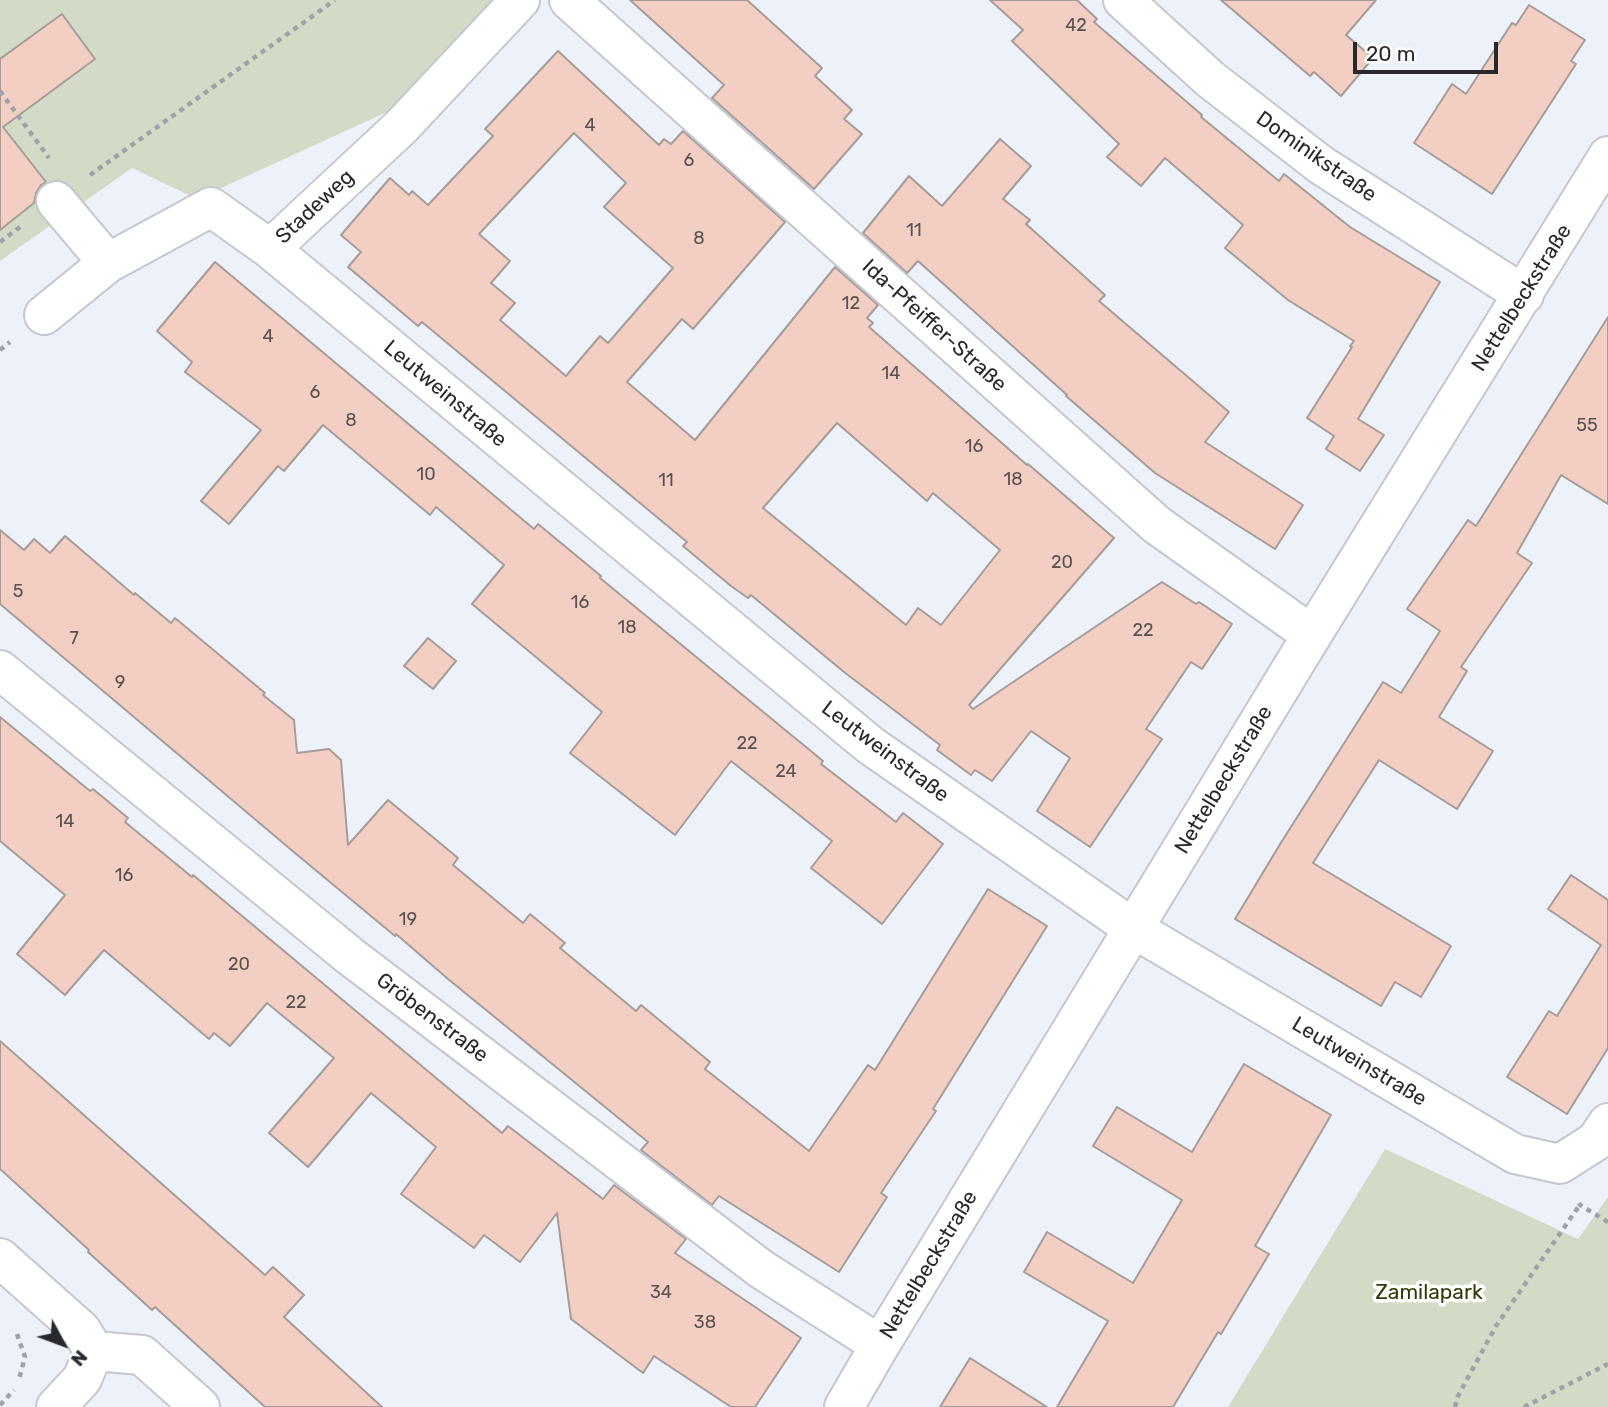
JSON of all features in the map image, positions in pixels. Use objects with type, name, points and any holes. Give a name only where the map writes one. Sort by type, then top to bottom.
[{"type":"street","name":"Stadeweg","points":[[44,315],[108,263],[211,207],[270,248],[401,127],[520,0]]},
{"type":"street","name":"Ida-Pfeiffer-Straße","points":[[569,0],[1157,525],[1312,635]]},
{"type":"street","name":"Dominikstraße","points":[[1123,0],[1210,79],[1321,165],[1524,295]]},
{"type":"street","name":"Nettelbeckstraße","points":[[844,1407],[1312,635],[1608,156]]},
{"type":"street","points":[[64,183],[108,263]]},
{"type":"street","name":"Leutweinstraße","points":[[270,248],[870,745],[1133,929],[1515,1154],[1560,1164],[1596,1141],[1608,1123]]},
{"type":"street","name":"Gröbenstraße","points":[[0,670],[349,956],[761,1269],[880,1345]]},
{"type":"street","points":[[0,1258],[81,1330],[94,1351]]},
{"type":"street","points":[[56,1407],[82,1379],[94,1351]]},
{"type":"street","points":[[94,1351],[142,1354],[200,1407]]},
{"type":"path","points":[[0,91],[64,183],[335,0]]},
{"type":"path","points":[[1455,1407],[1458,1396],[1496,1326],[1580,1205]]},
{"type":"path","points":[[0,1405],[17,1387],[26,1357],[15,1328]]},
{"type":"path","points":[[1524,1407],[1608,1364]]},
{"type":"green space","points":[[0,0],[496,0],[389,111],[197,199],[132,168],[0,261]]},
{"type":"green space","name":"Zamilapark","points":[[1385,1149],[1578,1239],[1608,1197],[1608,1407],[1228,1407]]},
{"type":"building","points":[[630,0],[747,0],[822,68],[815,76],[852,110],[844,119],[862,134],[814,189],[712,98],[724,85]]},
{"type":"building","points":[[990,0],[1077,0],[1097,19],[1094,22],[1202,115],[1201,117],[1279,181],[1284,174],[1350,227],[1440,282],[1358,419],[1384,435],[1360,471],[1326,449],[1334,436],[1307,418],[1354,341],[1288,300],[1225,248],[1243,225],[1165,158],[1141,186],[1107,157],[1119,144],[1012,41],[1023,30]]},
{"type":"building","points":[[1221,0],[1376,0],[1346,35],[1373,58],[1341,96],[1314,72],[1310,76]]},
{"type":"building","points":[[1529,5],[1585,40],[1571,61],[1576,64],[1492,194],[1414,143],[1452,84],[1466,94],[1512,23],[1516,25]]},
{"type":"building","points":[[62,14],[95,59],[3,127],[46,182],[36,193],[34,203],[0,230],[0,59]]},
{"type":"building","points":[[558,51],[659,145],[664,139],[671,144],[683,131],[785,222],[693,329],[682,319],[627,382],[695,440],[835,267],[878,305],[867,318],[873,323],[869,327],[1114,538],[969,705],[973,709],[1162,582],[1232,624],[1202,669],[1191,662],[1146,729],[1162,739],[1090,847],[1037,811],[1070,758],[1031,731],[992,781],[975,770],[971,775],[937,750],[940,745],[844,672],[751,595],[748,598],[731,586],[683,546],[687,542],[422,322],[418,326],[348,267],[361,252],[341,235],[390,178],[409,195],[412,191],[428,205],[493,136],[485,129]],"holes":[[[574,133],[626,183],[604,207],[673,268],[608,343],[600,336],[566,376],[500,320],[515,303],[491,283],[510,261],[479,234]],[[837,423],[927,501],[933,493],[1000,550],[941,625],[918,608],[906,625],[763,508]]]},
{"type":"building","points":[[1000,139],[1031,166],[1003,199],[1030,220],[1026,224],[1105,295],[1099,301],[1229,412],[1205,442],[1303,505],[1275,549],[1155,473],[918,261],[907,273],[863,233],[909,176],[942,206]]},
{"type":"building","points":[[215,262],[534,529],[538,524],[601,576],[600,578],[823,761],[821,764],[896,822],[903,813],[943,844],[882,924],[811,868],[832,841],[731,761],[675,835],[570,753],[602,712],[472,604],[504,565],[436,507],[430,515],[323,425],[284,471],[278,466],[229,524],[201,501],[261,430],[185,372],[192,362],[157,331]]},
{"type":"building","points":[[1608,317],[1608,504],[1561,475],[1517,553],[1532,563],[1461,667],[1467,671],[1439,717],[1493,751],[1457,809],[1379,760],[1313,863],[1451,946],[1421,997],[1395,982],[1381,1006],[1235,919],[1383,682],[1401,693],[1440,631],[1407,609],[1468,520],[1476,526]]},
{"type":"building","points":[[0,530],[24,550],[34,539],[50,553],[65,536],[171,623],[175,618],[294,720],[297,753],[329,749],[341,760],[348,845],[388,800],[458,858],[453,865],[523,923],[530,914],[565,943],[560,948],[636,1011],[641,1005],[710,1062],[705,1069],[809,1151],[868,1065],[875,1070],[988,889],[1047,926],[933,1109],[936,1111],[881,1193],[887,1197],[839,1272],[719,1196],[712,1205],[641,1150],[648,1142],[295,853],[0,604]]},
{"type":"building","points":[[428,638],[456,661],[433,689],[404,666]]},
{"type":"building","points":[[0,717],[90,791],[93,789],[128,818],[125,822],[192,877],[193,875],[502,1133],[508,1126],[603,1199],[614,1185],[686,1239],[675,1253],[801,1338],[755,1407],[731,1407],[654,1356],[643,1373],[571,1319],[557,1213],[520,1262],[484,1235],[474,1248],[401,1194],[436,1147],[371,1093],[308,1167],[269,1133],[334,1058],[267,1003],[230,1046],[214,1033],[209,1039],[104,950],[65,995],[17,954],[65,895],[0,841]]},
{"type":"building","points":[[1571,875],[1608,900],[1608,1048],[1567,1114],[1507,1077],[1549,1011],[1557,1016],[1601,945],[1548,909]]},
{"type":"building","points":[[0,1041],[265,1275],[273,1267],[304,1295],[284,1317],[382,1407],[265,1407],[155,1307],[152,1310],[0,1169]]},
{"type":"building","points":[[1244,1064],[1331,1115],[1255,1246],[1269,1254],[1173,1407],[1057,1407],[1108,1321],[1024,1272],[1047,1232],[1133,1283],[1182,1200],[1093,1146],[1117,1107],[1192,1152]]},
{"type":"building","points":[[970,1358],[1047,1407],[940,1407]]}]
